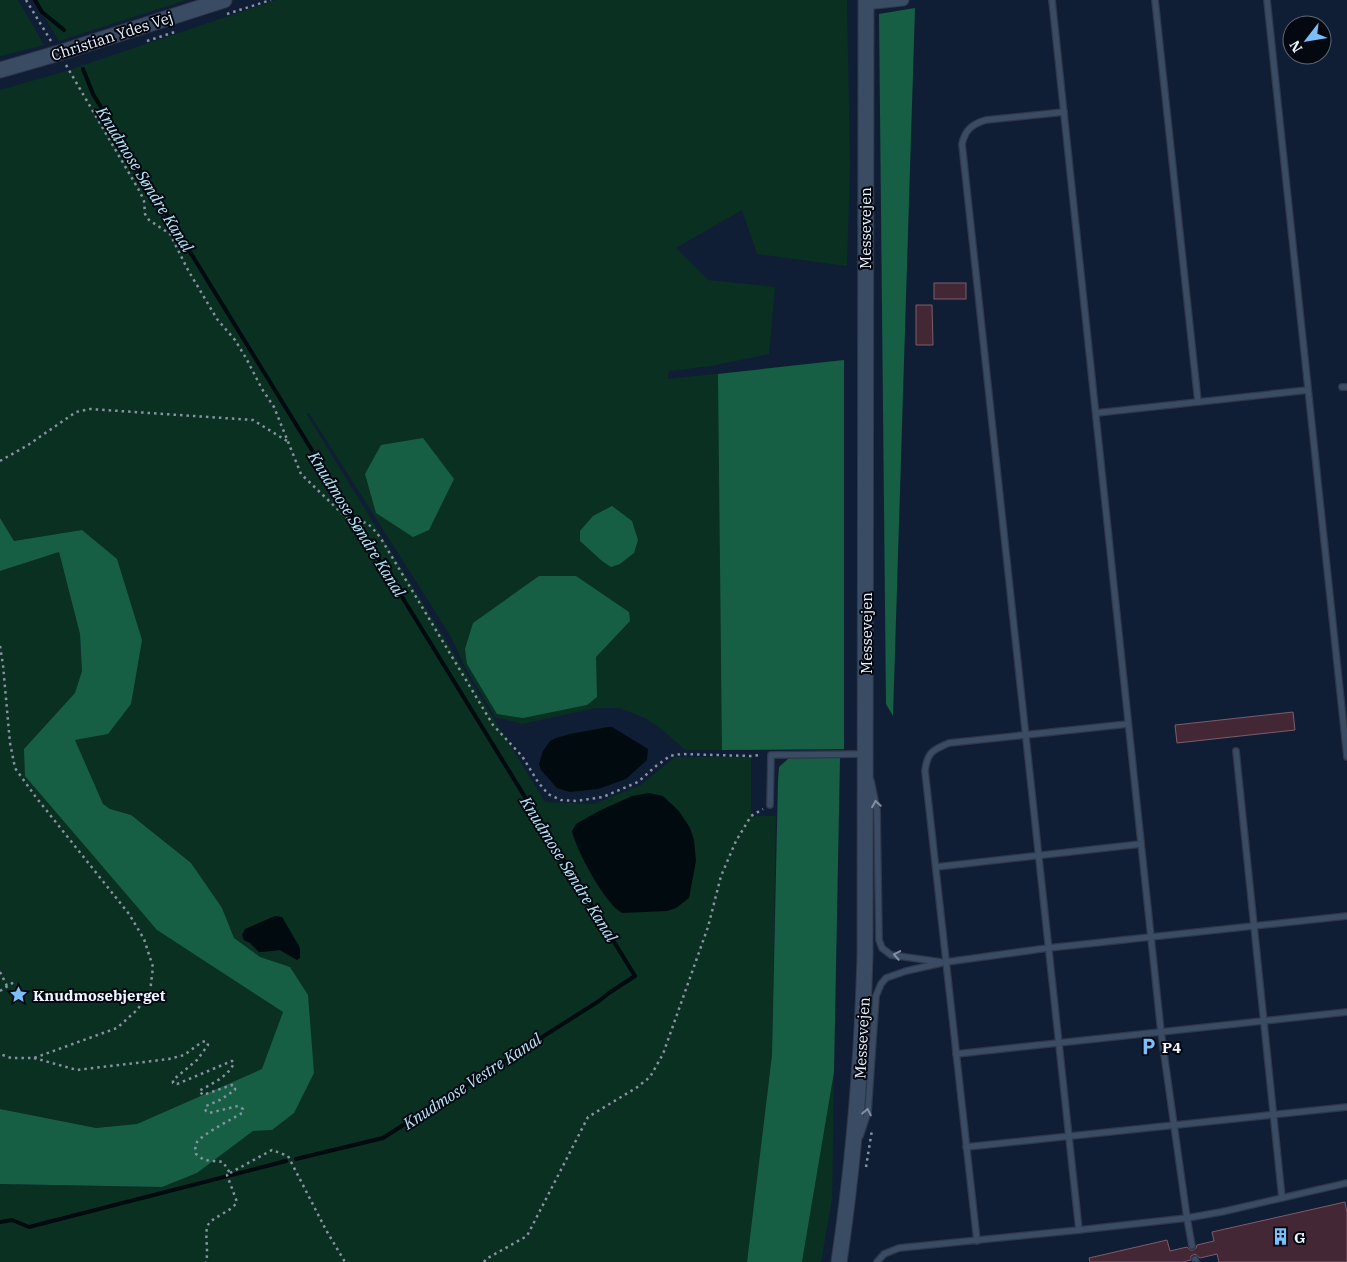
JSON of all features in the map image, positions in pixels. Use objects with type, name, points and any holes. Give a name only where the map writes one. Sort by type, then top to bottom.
[{"type":"main road","name":"Christian Ydes Vej","points":[[0,70],[224,0]]},
{"type":"main road","name":"Messevejen","points":[[839,1262],[853,1159],[863,1027],[865,956],[866,1]]},
{"type":"street","name":"Messevejen","points":[[866,1],[875,3],[903,0]]},
{"type":"lane","points":[[1052,0],[1161,1032],[1192,1246]]},
{"type":"lane","points":[[1155,0],[1198,402]]},
{"type":"lane","points":[[1266,0],[1347,757]]},
{"type":"lane","points":[[1064,112],[986,120],[976,123],[969,128],[962,144],[1079,1230]]},
{"type":"lane","points":[[1096,413],[1308,390]]},
{"type":"lane","points":[[977,1241],[925,771],[926,760],[936,748],[948,743],[1128,724]]},
{"type":"lane","points":[[1236,751],[1282,1198]]},
{"type":"lane","points":[[770,805],[771,755],[866,754],[877,810],[879,940],[882,948],[890,955],[946,962]]},
{"type":"lane","points":[[936,866],[1141,844]]},
{"type":"lane","points":[[853,1159],[868,1112],[876,996],[886,978],[946,962],[1048,948],[1347,916]]},
{"type":"lane","points":[[956,1054],[1347,1012]]},
{"type":"lane","points":[[966,1147],[1347,1107]]},
{"type":"lane","points":[[877,1262],[884,1254],[899,1248],[1187,1218],[1347,1183]]},
{"type":"path","points":[[26,0],[140,192],[144,201],[145,214],[149,220],[170,234],[188,270],[217,319],[235,340],[274,407],[301,474],[352,523],[360,521],[368,523],[380,537],[493,725],[522,756],[548,794],[561,800],[576,801],[603,797],[638,782],[670,756],[681,754],[771,755]]},
{"type":"path","points":[[0,461],[28,445],[76,412],[90,409],[253,420],[288,442]]},
{"type":"path","points":[[0,646],[10,743],[15,768],[129,914],[144,939],[153,967],[150,992],[136,1010],[117,1028],[34,1058]]},
{"type":"path","points":[[484,1262],[486,1259],[527,1236],[588,1117],[636,1088],[650,1076],[663,1054],[708,927],[721,876],[736,841],[751,816],[770,805]]},
{"type":"path","points":[[0,972],[7,986]]},
{"type":"path","points":[[0,990],[14,982]]},
{"type":"path","points":[[0,1054],[11,1058],[34,1058],[78,1070],[169,1059],[184,1055],[206,1041],[208,1045],[197,1060],[173,1080],[173,1083],[177,1084],[232,1061],[234,1063],[227,1074],[199,1091],[203,1095],[232,1085],[235,1086],[235,1090],[220,1100],[206,1106],[205,1109],[209,1113],[238,1106],[243,1109],[242,1113],[203,1137],[195,1147],[198,1156],[204,1160],[224,1162],[230,1173]]},
{"type":"path","points":[[206,1262],[208,1255],[207,1228],[219,1216],[233,1208],[237,1202],[227,1174],[272,1150],[288,1156],[326,1230],[345,1262]]},
{"type":"green space","points":[[0,0],[18,0],[44,45],[0,56]]},
{"type":"green space","points":[[34,0],[186,0],[59,41]]},
{"type":"green space","points":[[276,0],[847,0],[850,165],[847,266],[757,254],[742,210],[676,248],[708,280],[775,287],[769,354],[712,366],[669,371],[668,379],[844,360],[844,749],[685,750],[659,727],[645,718],[619,708],[596,708],[522,724],[495,717],[465,667],[450,635],[309,413],[306,413],[545,802],[594,804],[641,785],[675,757],[751,757],[751,816],[776,816],[772,1055],[747,1262],[0,1262],[0,1184],[162,1187],[197,1173],[253,1131],[272,1130],[290,967],[260,957],[234,938],[222,908],[131,815],[110,809],[103,804],[75,740],[108,734],[82,530],[14,541],[0,518],[0,90],[63,72]],"holes":[[[601,810],[667,911],[659,911],[594,877],[574,838],[576,824]],[[282,917],[300,950],[297,960],[280,950],[259,952],[250,943],[243,940],[242,935]]]},
{"type":"green space","points":[[915,8],[893,716],[886,704],[879,14]]},
{"type":"green space","points":[[844,360],[844,749],[722,750],[718,374]]},
{"type":"green space","points":[[423,438],[454,479],[429,530],[413,537],[376,513],[365,474],[381,445]]},
{"type":"green space","points":[[612,506],[632,521],[638,540],[634,553],[620,564],[611,567],[580,541],[580,531],[593,516]]},
{"type":"green space","points":[[0,518],[14,541],[82,530],[117,559],[142,640],[131,704],[108,734],[75,740],[103,804],[110,809],[131,815],[191,863],[222,908],[234,938],[260,957],[290,967],[308,995],[314,1073],[294,1113],[272,1130],[253,1131],[197,1173],[162,1187],[0,1184],[0,1109],[96,1128],[137,1124],[262,1069],[283,1012],[157,930],[25,776],[24,749],[75,693],[82,671],[80,634],[59,552],[0,571]]},
{"type":"green space","points":[[59,552],[80,634],[82,671],[76,693],[25,748],[157,930],[283,1012],[263,1069],[137,1124],[96,1128],[0,1109],[0,571]]},
{"type":"green space","points":[[539,576],[576,576],[629,612],[630,621],[596,657],[597,697],[587,705],[523,718],[497,714],[467,664],[465,649],[473,623]]},
{"type":"green space","points":[[789,758],[840,758],[834,1072],[802,1262],[747,1262],[772,1055],[779,767]]},
{"type":"green space","points":[[834,1072],[832,1199],[821,1262],[802,1262]]},
{"type":"shaded area","points":[[612,727],[648,749],[647,760],[626,779],[598,789],[570,792],[557,788],[541,770],[539,764],[543,751],[550,741],[570,734]]},
{"type":"shaded area","points":[[649,793],[663,796],[679,811],[690,828],[694,840],[696,861],[689,898],[676,908],[667,911],[622,913],[615,908],[592,876],[579,851],[572,831],[576,824],[601,810],[632,796]]},
{"type":"shaded area","points":[[275,916],[282,917],[299,946],[300,958],[297,960],[280,950],[259,952],[244,940],[242,935],[245,929]]},
{"type":"building","points":[[934,283],[966,283],[966,299],[934,299]]},
{"type":"building","points":[[916,305],[932,305],[933,345],[916,345]]},
{"type":"building","points":[[1293,712],[1295,730],[1177,743],[1175,725]]},
{"type":"building","name":"G","points":[[1345,1202],[1347,1213],[1347,1262],[1219,1262],[1217,1254],[1200,1258],[1195,1254],[1191,1256],[1191,1260],[1183,1262],[1090,1262],[1089,1258],[1167,1240],[1170,1251],[1187,1247],[1193,1250],[1197,1245],[1214,1241],[1212,1232]]},
{"type":"waterway","name":"Knudmose Søndre Kanal","points":[[35,0],[42,12],[64,30]]},
{"type":"waterway","name":"Knudmose Søndre Kanal","points":[[83,69],[93,94],[635,976],[599,1001],[383,1138],[296,1159]]},
{"type":"waterway","name":"Knudmose Vestre Kanal","points":[[0,1222],[12,1220],[29,1227],[286,1161]]},
{"type":"place","name":"Knudmosebjerget","points":[[19,995]]},
{"type":"place","name":"P4","points":[[1148,1047]]},
{"type":"place","name":"G","points":[[1280,1237]]}]
